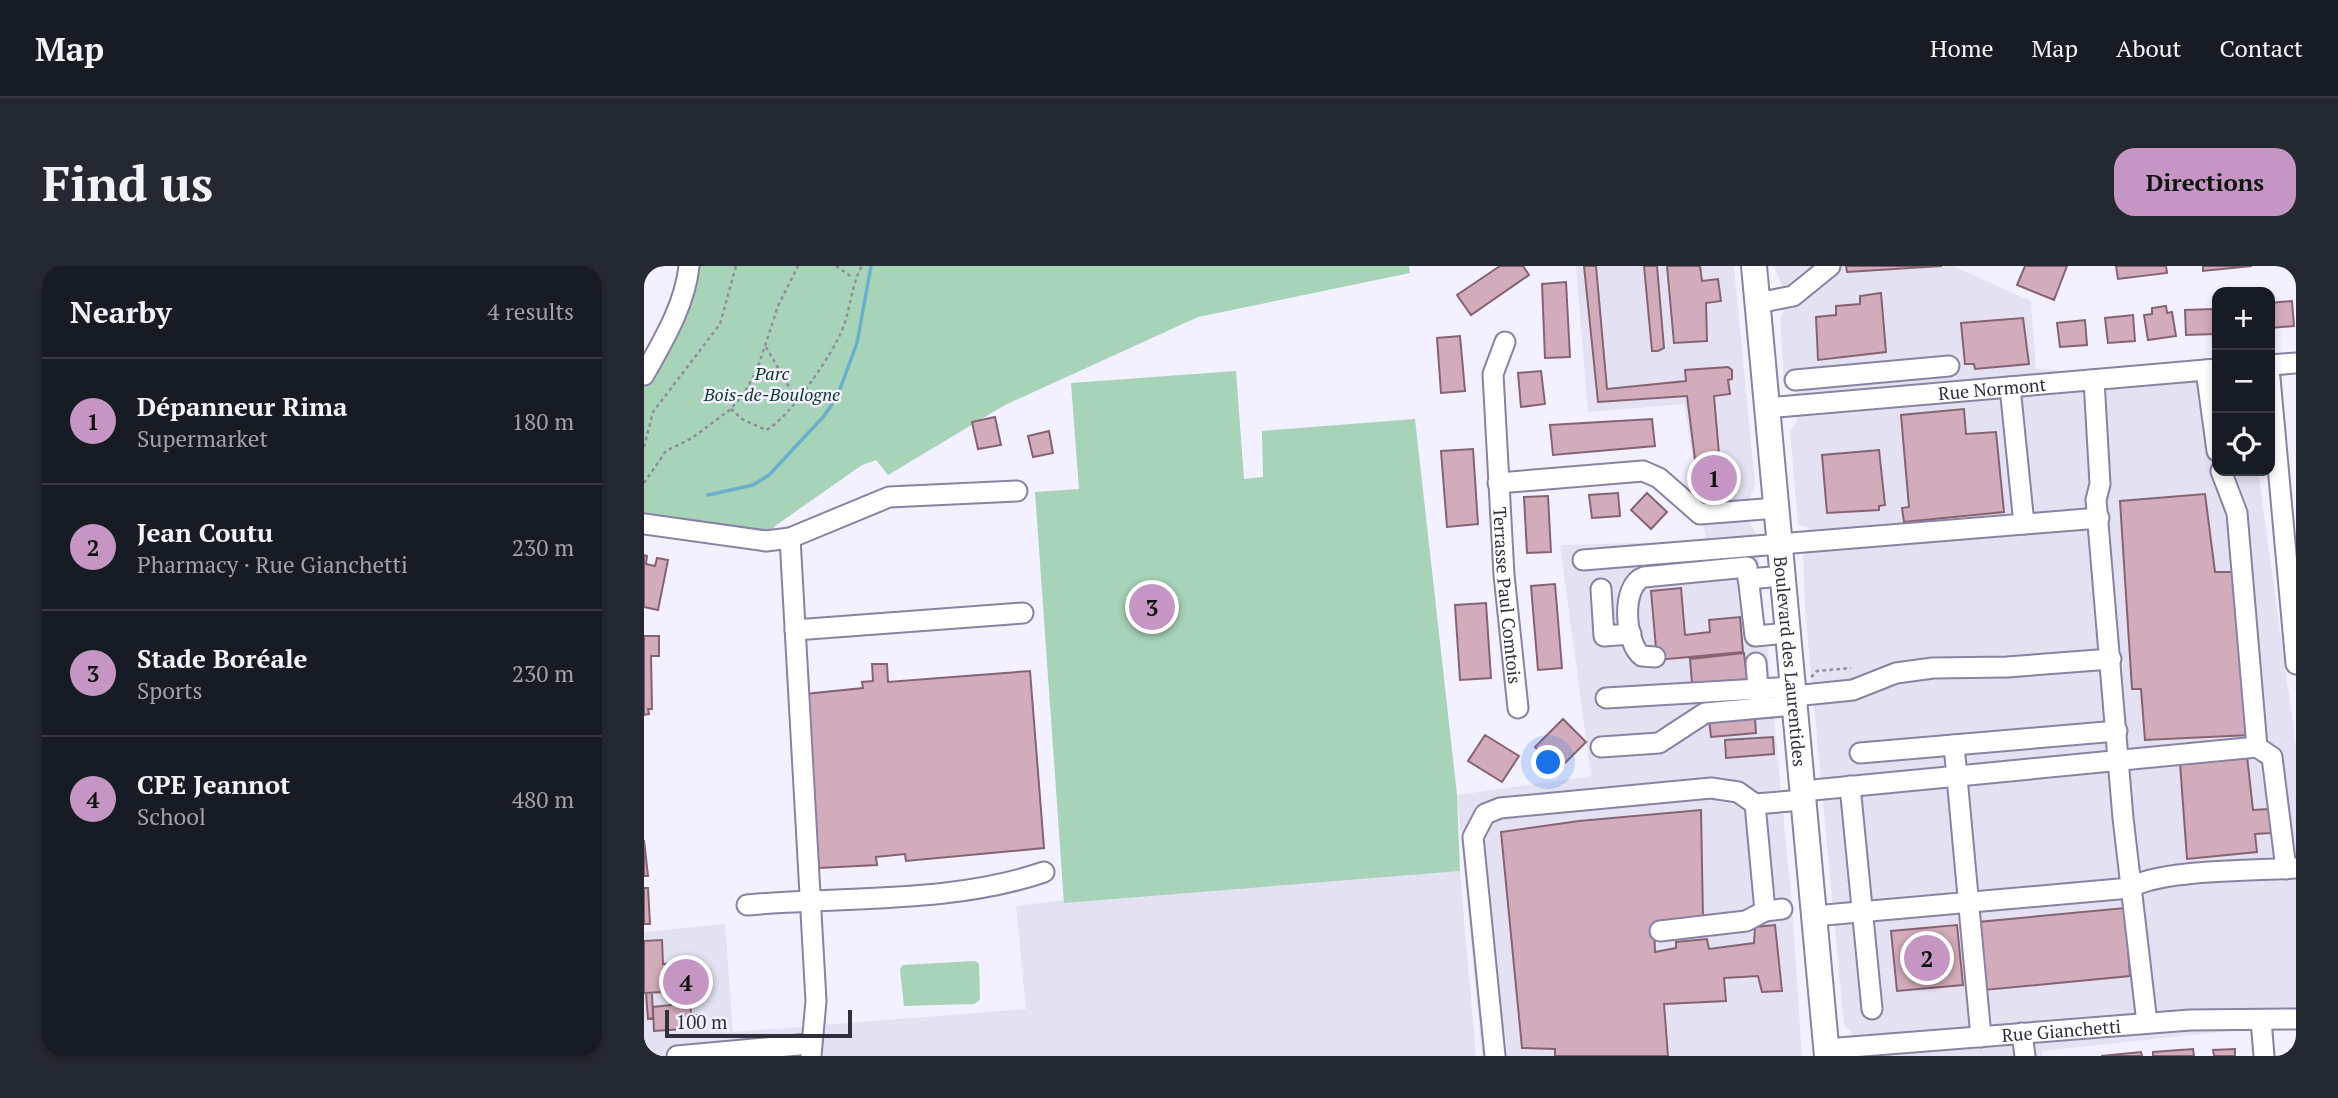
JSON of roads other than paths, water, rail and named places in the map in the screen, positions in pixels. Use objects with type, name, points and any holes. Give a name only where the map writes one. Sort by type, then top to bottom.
[{"type":"main road","name":"Boulevard des Laurentides","points":[[1754,266],[1788,634],[1798,692],[1803,795],[1827,1052]]},
{"type":"street","points":[[644,375],[676,313],[689,266]]},
{"type":"street","points":[[1758,303],[1793,296],[1830,266]]},
{"type":"street","name":"Terrasse Paul Comtois","points":[[1505,342],[1493,374],[1498,483],[1518,708]]},
{"type":"street","points":[[2275,365],[2296,363]]},
{"type":"street","points":[[1794,380],[1949,366]]},
{"type":"street","points":[[1916,369],[1918,394]]},
{"type":"street","name":"Rue Normont","points":[[1767,408],[2212,370]]},
{"type":"street","points":[[1850,375],[1853,400]]},
{"type":"street","points":[[2094,380],[2099,518],[2118,759],[2130,888],[2147,1023]]},
{"type":"street","points":[[2010,387],[2024,524]]},
{"type":"street","points":[[2273,413],[2296,664]]},
{"type":"street","name":"Terrasse Paul Comtois","points":[[1498,483],[1643,471],[1660,478],[1696,501],[1706,515],[1777,508]]},
{"type":"street","points":[[2223,476],[2237,513],[2257,747]]},
{"type":"street","points":[[644,524],[766,541],[790,538],[889,497],[1017,491]]},
{"type":"street","points":[[1583,560],[2099,518]]},
{"type":"street","points":[[677,1056],[811,1050],[816,1001],[790,538]]},
{"type":"street","points":[[1655,657],[1644,657],[1636,652],[1631,634],[1628,597],[1632,585],[1639,579],[1747,567],[1755,636],[1788,634]]},
{"type":"street","points":[[1748,579],[1783,576]]},
{"type":"street","points":[[1601,589],[1604,636],[1631,634]]},
{"type":"street","points":[[795,630],[1023,612]]},
{"type":"street","points":[[1601,747],[1659,743],[1705,713],[1798,692],[1853,690],[1896,673],[2112,659]]},
{"type":"street","points":[[1756,663],[1759,699]]},
{"type":"street","points":[[1606,698],[1759,699]]},
{"type":"street","points":[[1860,753],[2117,731]]},
{"type":"street","points":[[1954,745],[1981,1037]]},
{"type":"street","points":[[1755,804],[1850,786],[2118,759],[2257,747],[2272,757],[2291,869],[2141,880],[2130,888],[1814,916]]},
{"type":"street","points":[[1850,786],[1872,1009]]},
{"type":"street","points":[[1495,1056],[1474,837],[1485,814],[1500,808],[1711,788],[1738,792],[1755,804],[1773,910],[1746,921],[1660,931]]},
{"type":"street","points":[[747,905],[810,899],[961,892],[1011,883],[1044,872]]},
{"type":"street","name":"Rue Gianchetti","points":[[1827,1052],[2147,1023],[2296,1019]]},
{"type":"street","points":[[2261,1020],[2264,1056]]},
{"type":"street","points":[[2022,1033],[2025,1056]]},
{"type":"waterway","points":[[708,495],[753,485],[769,475],[824,416],[837,397],[857,343],[871,266]]},
{"type":"place","name":"Dépanneur Rima","points":[[1714,478]]},
{"type":"place","name":"Stade Boréale","points":[[1152,607]]},
{"type":"place","name":"Jean Coutu","points":[[1927,958]]},
{"type":"place","name":"CPE Jeannot","points":[[686,982]]},
{"type":"park label","name":"Parc Bois-de-Boulogne","points":[[772,383]]}]
